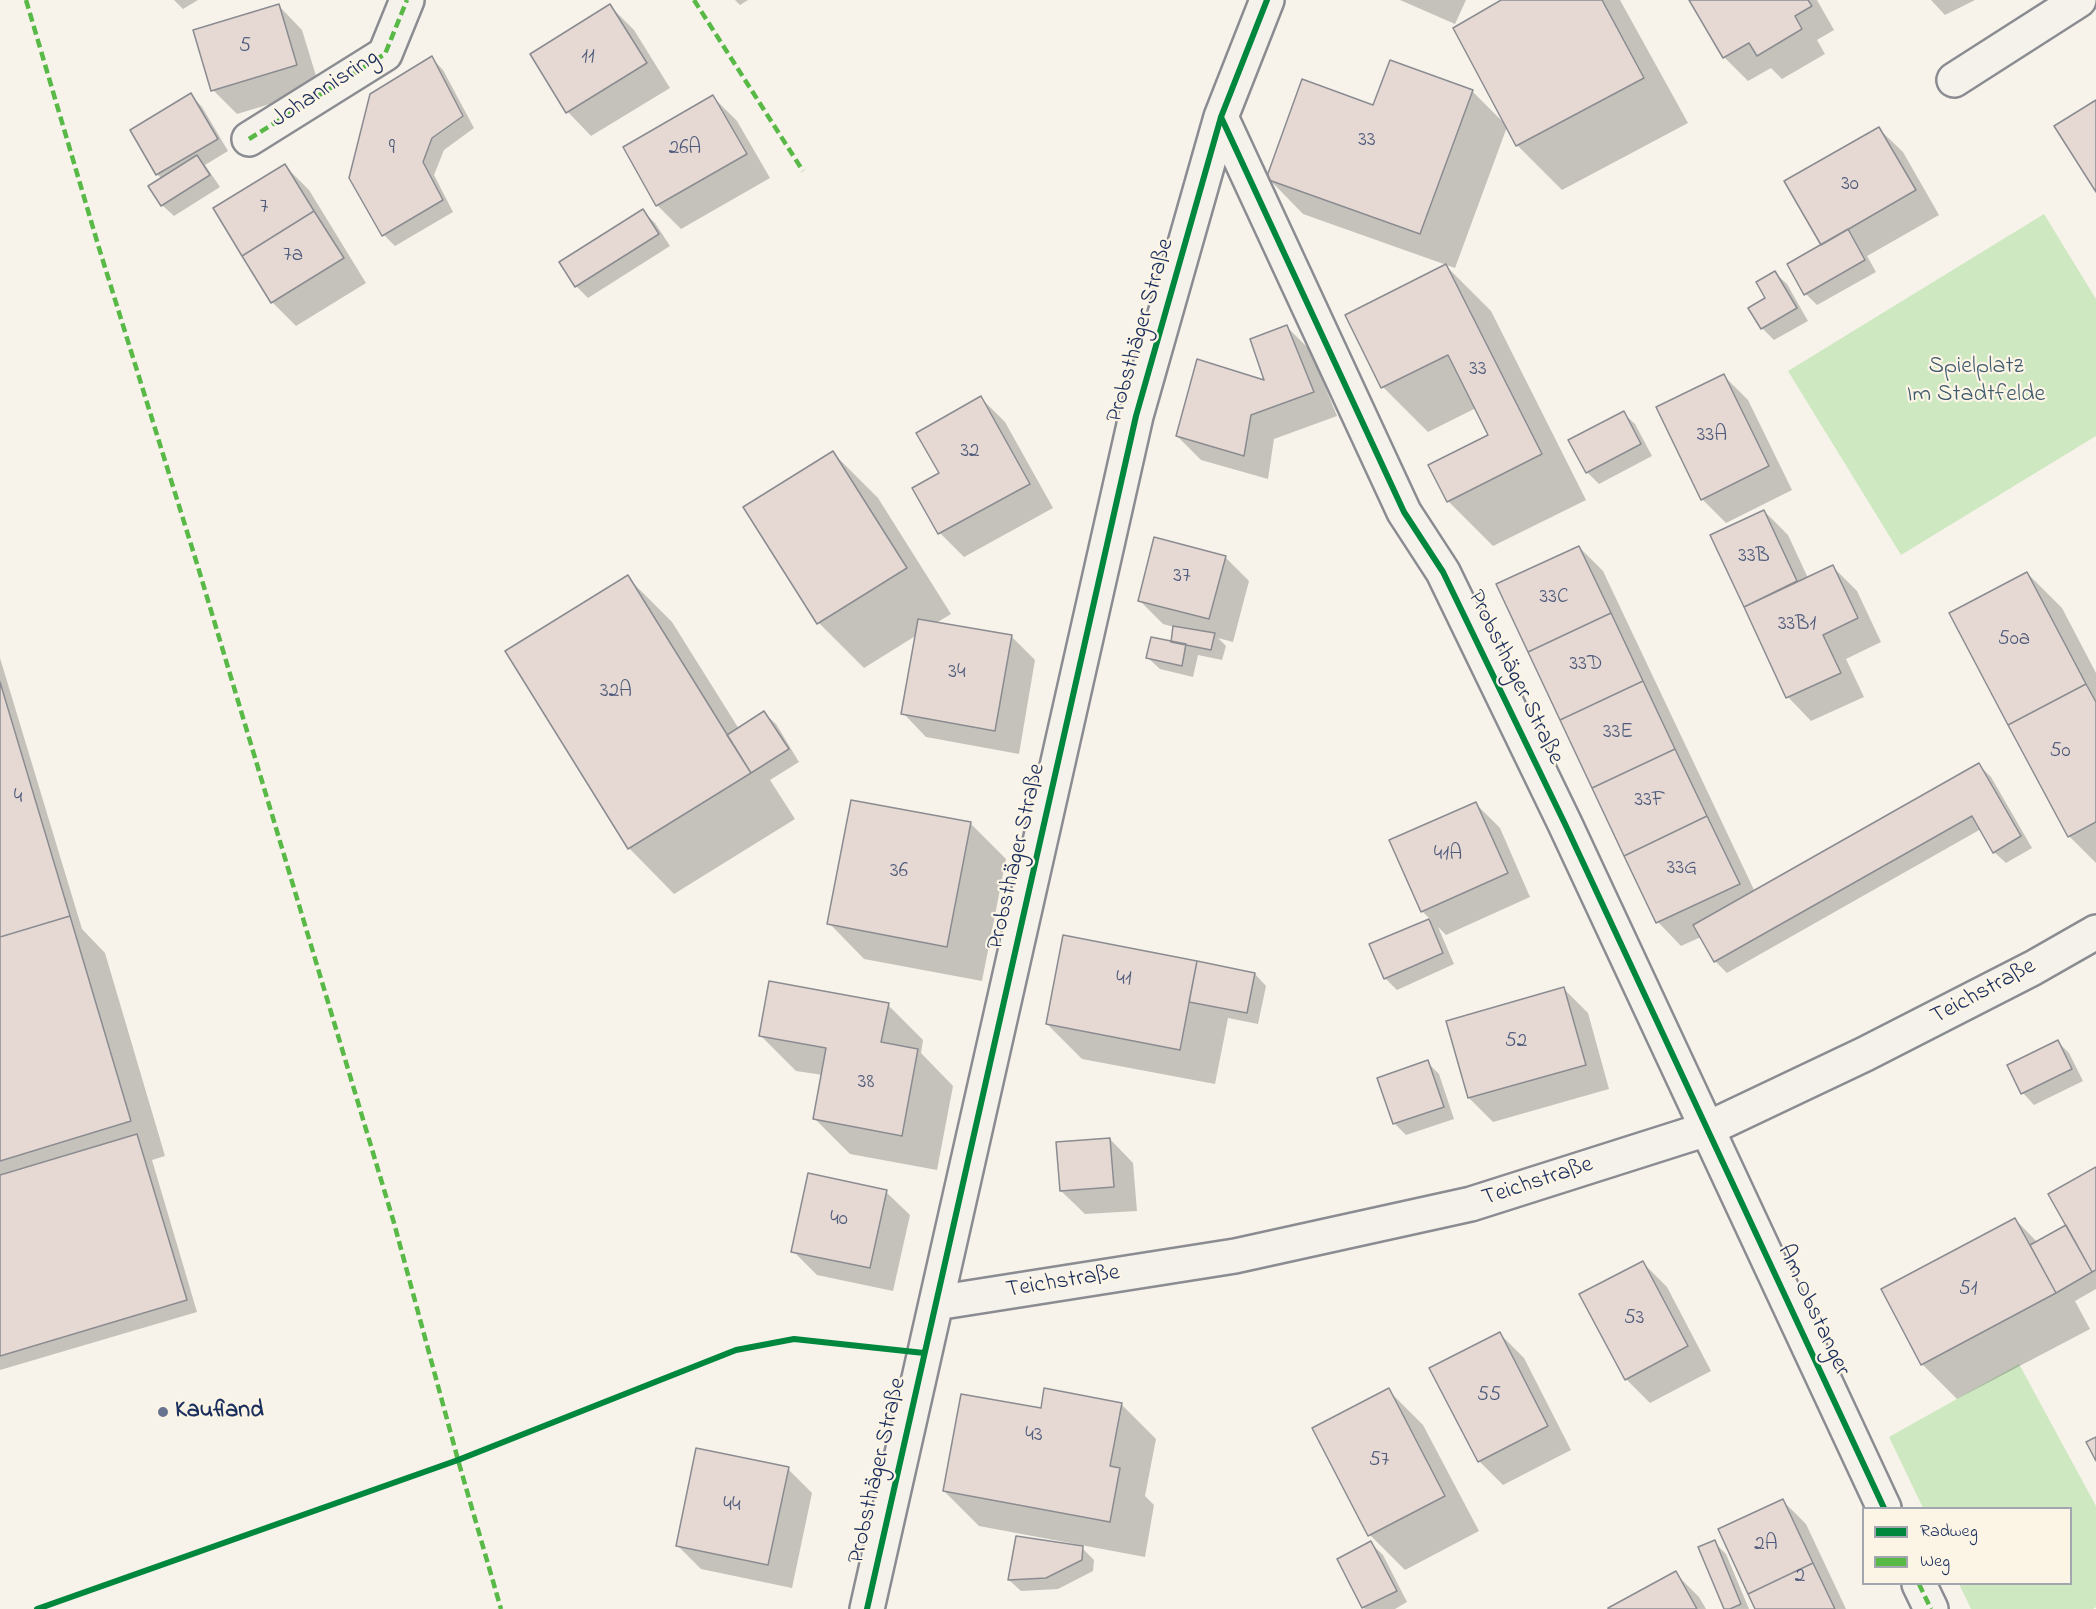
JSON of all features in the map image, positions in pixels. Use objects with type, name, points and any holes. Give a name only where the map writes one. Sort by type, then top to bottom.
[{"type":"street","name":"Johannisring","points":[[249,140],[385,54],[407,0]]},
{"type":"street","name":"Probsthäger Straße","points":[[867,1609],[1136,416],[1221,117],[1268,0]]},
{"type":"street","points":[[1954,80],[2079,0]]},
{"type":"street","name":"Probsthäger Straße","points":[[1221,117],[1404,512],[1443,572],[1560,813],[1707,1129]]},
{"type":"street","name":"Teichstraße","points":[[936,1302],[1235,1256],[1470,1204],[1707,1129],[1865,1054],[2033,968],[2096,932]]},
{"type":"street","name":"Am Obstanger","points":[[1707,1129],[1883,1507]]},
{"type":"street","points":[[1919,1585],[1930,1609]]},
{"type":"green space","name":"Spielplatz Im Stadtfelde","points":[[2044,214],[2096,299],[2096,436],[1901,555],[1788,371]]},
{"type":"green space","points":[[2019,1364],[2096,1506],[2096,1607],[2093,1609],[1971,1609],[1959,1585],[2072,1585],[2072,1507],[1923,1507],[1889,1437]]},
{"type":"building","points":[[1501,0],[1602,0],[1644,78],[1516,146],[1453,28]]},
{"type":"building","points":[[1689,0],[1808,0],[1812,6],[1795,16],[1802,29],[1757,56],[1749,43],[1723,58]]},
{"type":"building","points":[[279,4],[297,65],[211,91],[193,30]]},
{"type":"building","points":[[610,4],[647,63],[566,113],[530,54]]},
{"type":"building","points":[[432,56],[463,116],[432,138],[423,162],[443,200],[382,236],[349,178],[370,94]]},
{"type":"building","points":[[1390,60],[1473,90],[1420,234],[1266,179],[1302,79],[1373,105]]},
{"type":"building","points":[[191,93],[218,139],[156,175],[130,130]]},
{"type":"building","points":[[713,95],[747,154],[656,206],[623,147]]},
{"type":"building","points":[[2096,100],[2096,192],[2054,126]]},
{"type":"building","points":[[1879,127],[1916,190],[1821,245],[1784,181]]},
{"type":"building","points":[[197,155],[210,175],[161,206],[148,186]]},
{"type":"building","points":[[285,164],[314,211],[242,256],[213,208]]},
{"type":"building","points":[[643,209],[659,234],[575,287],[559,262]]},
{"type":"building","points":[[314,211],[344,258],[271,303],[242,256]]},
{"type":"building","points":[[1848,229],[1865,260],[1804,295],[1787,264]]},
{"type":"building","points":[[1446,264],[1542,454],[1447,502],[1428,465],[1488,435],[1448,355],[1381,388],[1345,315]]},
{"type":"building","points":[[1775,271],[1797,308],[1761,329],[1748,308],[1765,298],[1756,282]]},
{"type":"building","points":[[1287,325],[1314,392],[1251,415],[1244,456],[1176,436],[1197,359],[1264,380],[1250,339]]},
{"type":"building","points":[[1724,374],[1769,466],[1701,500],[1656,407]]},
{"type":"building","points":[[981,396],[1030,484],[938,534],[912,488],[939,473],[916,433]]},
{"type":"building","points":[[1624,411],[1641,444],[1586,473],[1568,440]]},
{"type":"building","points":[[833,451],[907,568],[817,624],[743,507]]},
{"type":"building","points":[[1764,510],[1797,581],[1744,607],[1710,535]]},
{"type":"building","points":[[1154,537],[1226,556],[1209,619],[1138,601]]},
{"type":"building","points":[[1579,546],[1611,613],[1528,652],[1496,584]]},
{"type":"building","points":[[1833,565],[1858,618],[1823,635],[1841,673],[1786,698],[1744,607]]},
{"type":"building","points":[[2027,572],[2086,684],[2008,725],[1949,613]]},
{"type":"building","points":[[628,575],[751,773],[628,849],[505,651]]},
{"type":"building","points":[[1611,613],[1643,681],[1560,720],[1528,652]]},
{"type":"building","points":[[918,619],[1012,635],[995,731],[901,714]]},
{"type":"building","points":[[1173,626],[1215,633],[1211,650],[1171,642]]},
{"type":"building","points":[[1151,637],[1186,644],[1182,666],[1146,658]]},
{"type":"building","points":[[1643,681],[1675,749],[1592,788],[1560,720]]},
{"type":"building","points":[[0,682],[70,916],[0,937]]},
{"type":"building","points":[[2086,684],[2096,702],[2096,822],[2068,837],[2008,725]]},
{"type":"building","points":[[764,711],[789,749],[751,773],[727,735]]},
{"type":"building","points":[[1675,749],[1707,816],[1624,856],[1592,788]]},
{"type":"building","points":[[1979,763],[2021,836],[1993,853],[1972,816],[1714,962],[1693,925]]},
{"type":"building","points":[[851,800],[971,822],[947,947],[827,924]]},
{"type":"building","points":[[1476,802],[1508,873],[1421,912],[1389,840]]},
{"type":"building","points":[[1707,816],[1740,884],[1656,923],[1624,856]]},
{"type":"building","points":[[70,916],[131,1121],[0,1161],[0,937]]},
{"type":"building","points":[[1429,919],[1443,953],[1384,979],[1369,944]]},
{"type":"building","points":[[1063,935],[1197,961],[1180,1050],[1046,1024]]},
{"type":"building","points":[[1197,961],[1255,973],[1247,1013],[1189,1002]]},
{"type":"building","points":[[769,981],[889,1003],[881,1042],[918,1049],[902,1136],[813,1119],[826,1048],[759,1036]]},
{"type":"building","points":[[1564,987],[1586,1065],[1468,1098],[1446,1021]]},
{"type":"building","points":[[2058,1040],[2072,1069],[2021,1094],[2007,1065]]},
{"type":"building","points":[[1428,1060],[1444,1107],[1393,1124],[1377,1078]]},
{"type":"building","points":[[137,1134],[187,1300],[0,1356],[0,1175]]},
{"type":"building","points":[[1110,1138],[1114,1187],[1060,1191],[1056,1142]]},
{"type":"building","points":[[2096,1167],[2096,1270],[2092,1272],[2048,1194]]},
{"type":"building","points":[[808,1173],[887,1190],[870,1268],[791,1252]]},
{"type":"building","points":[[2015,1218],[2056,1293],[1921,1365],[1881,1289]]},
{"type":"building","points":[[2066,1225],[2092,1272],[2056,1293],[2030,1245]]},
{"type":"building","points":[[1643,1261],[1688,1346],[1625,1380],[1579,1294]]},
{"type":"building","points":[[1500,1332],[1548,1426],[1478,1462],[1429,1368]]},
{"type":"building","points":[[1044,1388],[1122,1403],[1110,1466],[1120,1468],[1110,1522],[943,1491],[961,1394],[1041,1408]]},
{"type":"building","points":[[1389,1388],[1445,1496],[1368,1536],[1312,1428]]},
{"type":"building","points":[[2096,1437],[2096,1461],[2086,1442]]},
{"type":"building","points":[[696,1448],[789,1467],[768,1565],[676,1546]]},
{"type":"building","points":[[1783,1499],[1813,1563],[1748,1594],[1718,1529]]},
{"type":"building","points":[[1016,1536],[1083,1546],[1082,1560],[1046,1578],[1008,1580]]},
{"type":"building","points":[[1715,1540],[1741,1604],[1730,1609],[1724,1609],[1698,1547]]},
{"type":"building","points":[[1371,1541],[1397,1591],[1362,1608],[1337,1559]]},
{"type":"building","points":[[1813,1563],[1835,1609],[1755,1609],[1748,1594]]},
{"type":"building","points":[[1676,1571],[1697,1609],[1608,1609],[1608,1608]]},
{"type":"marked path","points":[[26,0],[394,1223],[501,1609]]},
{"type":"marked path","points":[[249,139],[385,54],[407,0]]},
{"type":"marked path","points":[[694,0],[803,171]]},
{"type":"marked path","points":[[1919,1585],[1931,1609]]},
{"type":"cycle path","points":[[867,1609],[1136,416],[1221,117],[1267,0]]},
{"type":"cycle path","points":[[1221,117],[1404,512],[1443,572],[1565,824],[1884,1507]]},
{"type":"cycle path","points":[[37,1609],[458,1460],[736,1350],[794,1339],[924,1353]]},
{"type":"place","name":"Kaufland","points":[[163,1412]]}]
